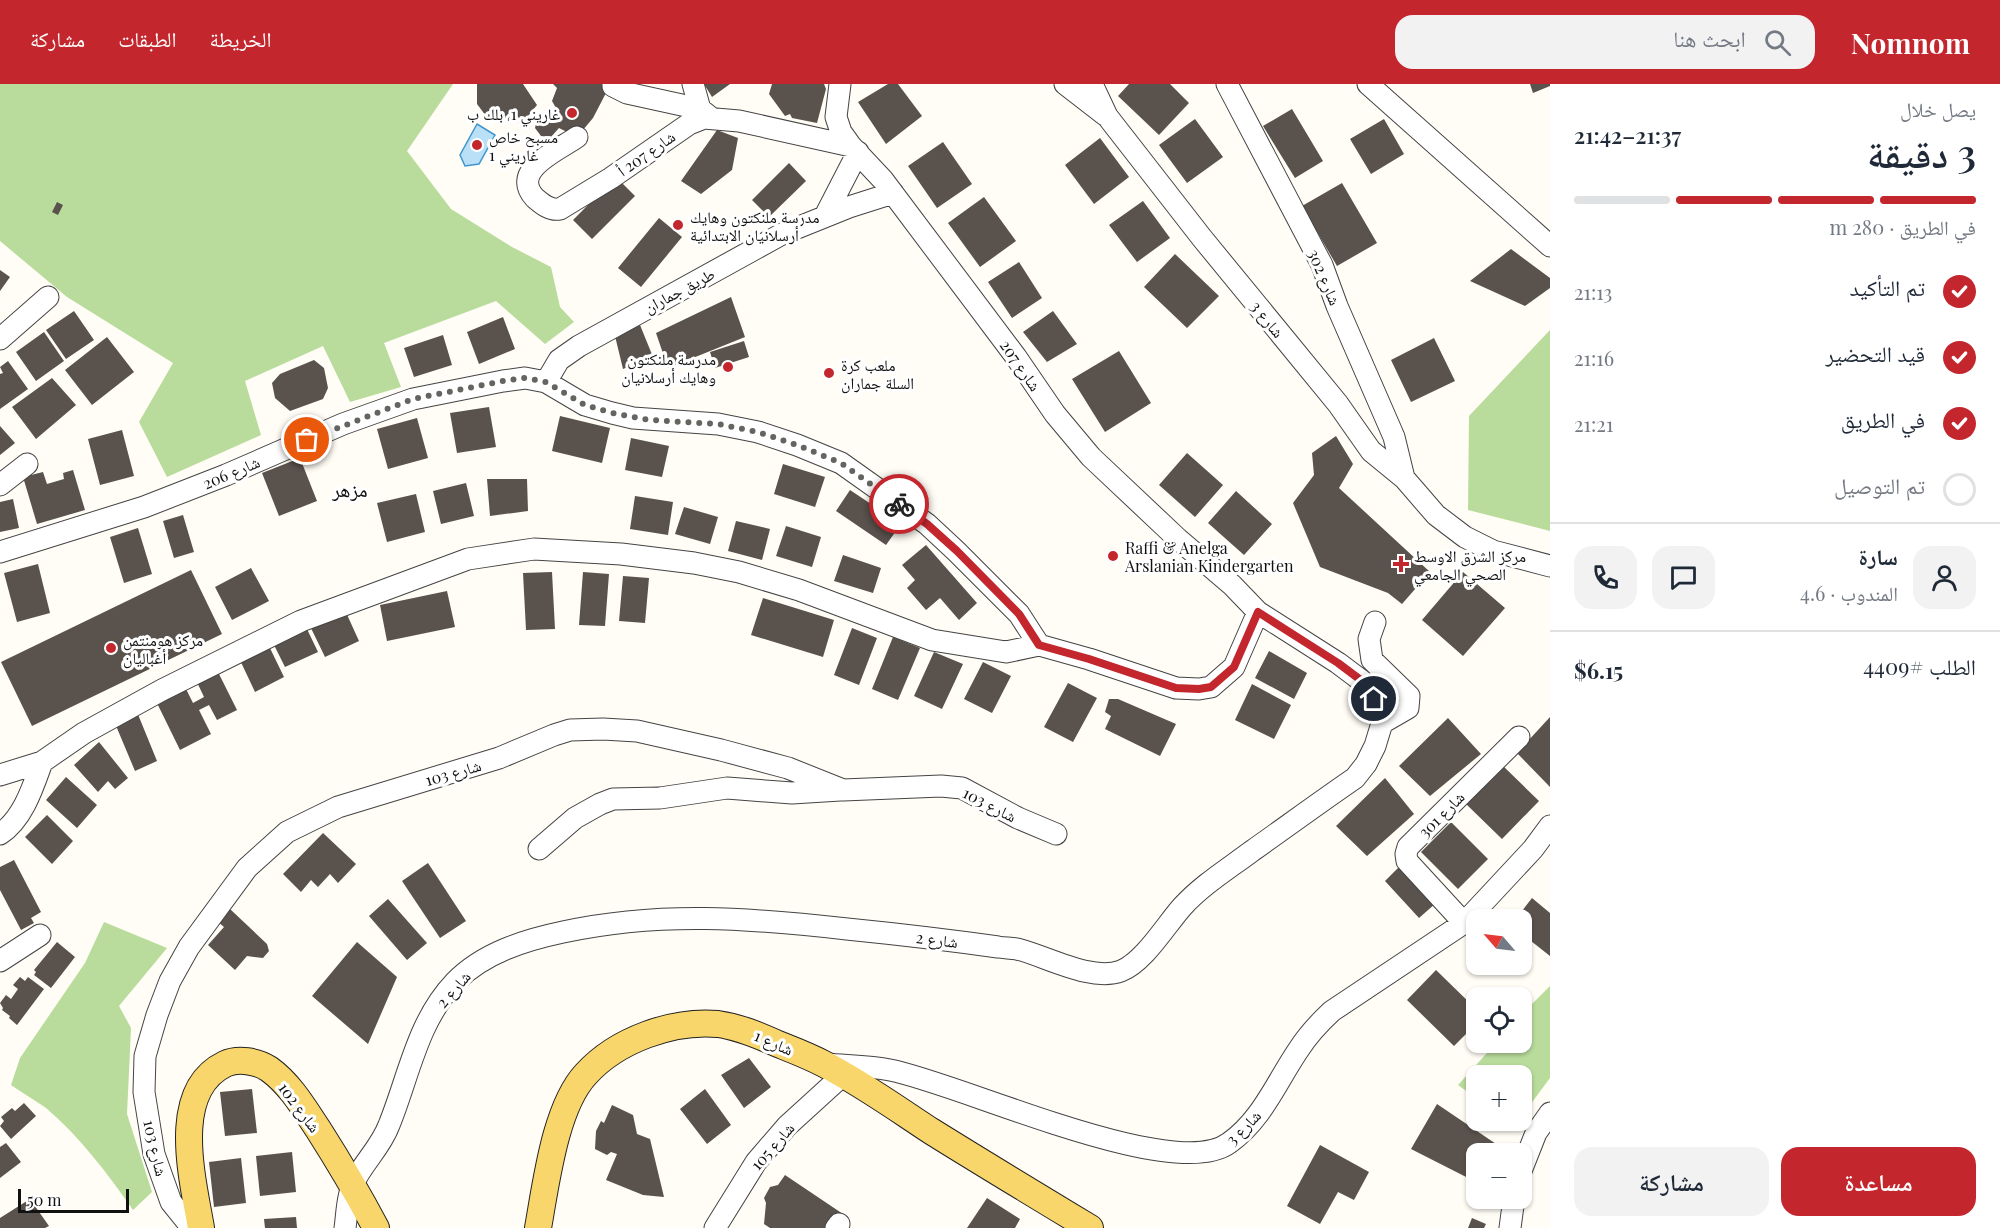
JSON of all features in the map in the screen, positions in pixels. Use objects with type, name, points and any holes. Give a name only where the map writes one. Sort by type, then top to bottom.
[{"type":"main road","name":"شارع 1","points":[[538,1228],[553,1151],[572,1095],[586,1074],[633,1040],[658,1030],[699,1024],[717,1024],[748,1031],[833,1069],[1090,1228]]},
{"type":"main road","name":"شارع 102","points":[[201,1228],[189,1137],[191,1111],[204,1080],[214,1070],[231,1061],[245,1061],[264,1066],[282,1081],[301,1104],[343,1168],[352,1186]]},
{"type":"main road","points":[[352,1186],[376,1228]]},
{"type":"street","points":[[613,84],[627,93],[855,149],[825,216]]},
{"type":"street","points":[[693,84],[705,113]]},
{"type":"street","name":"شارع 207","points":[[840,84],[836,117],[841,132],[893,193],[1016,357],[1055,414],[1091,457],[1169,531],[1232,585],[1258,612]]},
{"type":"street","points":[[1065,84],[1107,116]]},
{"type":"street","points":[[1092,84],[1107,116]]},
{"type":"street","name":"شارع 302","points":[[1227,84],[1322,265],[1337,306],[1394,437],[1404,478]]},
{"type":"street","points":[[1368,84],[1550,246]]},
{"type":"street","name":"شارع 207 أ","points":[[577,137],[541,161],[531,170],[527,178],[528,186],[534,196],[551,209],[560,210],[705,113]]},
{"type":"street","name":"شارع 3","points":[[1107,116],[1338,404],[1371,451],[1404,478],[1436,515],[1466,537],[1493,551],[1550,566]]},
{"type":"street","name":"طريق جماران","points":[[546,382],[560,360],[579,346],[757,247],[825,216],[893,193]]},
{"type":"street","points":[[0,339],[48,297]]},
{"type":"street","name":"شارع 206","points":[[0,552],[144,507],[226,475],[344,424],[413,399],[525,378],[546,382],[585,405],[612,413],[644,419],[718,424],[758,432],[841,463],[927,524],[957,551],[1019,614],[1039,645]]},
{"type":"street","points":[[0,484],[27,464]]},
{"type":"street","points":[[1436,515],[1458,521],[1512,543],[1550,553]]},
{"type":"street","points":[[0,775],[42,762],[94,727],[301,621],[468,559],[534,549],[621,554],[694,563],[739,572],[799,590],[932,640],[1006,652],[1039,645],[1176,688],[1211,687],[1234,667],[1258,612],[1362,681],[1374,699],[1382,723],[1408,708],[1409,696],[1371,660],[1369,639],[1375,622]]},
{"type":"street","name":"شارع 2","points":[[352,1186],[388,1129],[411,1060],[428,1020],[455,982],[472,967],[505,949],[538,937],[590,926],[654,918],[723,917],[940,939],[1017,950],[1068,967],[1089,971],[1111,973],[1123,970],[1154,943],[1183,906],[1214,878],[1355,778],[1366,764],[1375,746],[1382,723]]},
{"type":"street","name":"شارع 103","points":[[192,1228],[171,1202],[154,1154],[144,1092],[146,1056],[157,1015],[170,981],[189,947],[247,868],[287,832],[338,807],[499,758],[554,735],[587,728],[637,731],[721,750],[788,768],[843,790],[952,786],[969,790],[1018,818],[1056,834]]},
{"type":"street","name":"شارع 301","points":[[1464,923],[1407,861],[1408,847],[1519,737]]},
{"type":"street","points":[[0,834],[21,811],[42,762]]},
{"type":"street","points":[[539,849],[575,818],[613,799],[660,798],[727,788],[792,793],[843,790]]},
{"type":"street","name":"شارع 3","points":[[833,1069],[890,1070],[974,1094],[1033,1116],[1112,1141],[1176,1154],[1215,1151],[1228,1145],[1256,1116],[1298,1050],[1332,1011],[1464,923],[1542,843],[1550,826]]},
{"type":"street","points":[[0,961],[40,935]]},
{"type":"street","name":"شارع 105","points":[[716,1228],[756,1162],[833,1069]]},
{"type":"street","points":[[1532,1143],[1550,1113]]},
{"type":"street","points":[[345,1228],[352,1186]]},
{"type":"street","points":[[1512,1227],[1513,1209]]},
{"type":"green space","points":[[0,84],[453,84],[407,151],[451,209],[512,247],[551,267],[560,307],[574,322],[545,344],[496,301],[384,343],[401,387],[350,402],[323,346],[245,381],[261,435],[167,477],[139,422],[173,363],[67,297],[0,241]]},
{"type":"green space","points":[[1550,330],[1550,531],[1468,510],[1469,416]]},
{"type":"green space","points":[[104,922],[167,948],[119,1006],[131,1028],[127,1114],[152,1192],[133,1210],[70,1131],[46,1108],[11,1085],[20,1058],[85,963]]},
{"type":"green space","points":[[1550,986],[1550,1078],[1532,1102],[1532,1065],[1476,1065],[1487,1053],[1532,1053],[1532,1004]]},
{"type":"green space","points":[[1466,1076],[1466,1091],[1458,1085]]},
{"type":"water","name":"مسبح خاص غاريني 1","points":[[477,124],[495,135],[479,164],[465,166],[460,155]]},
{"type":"building","points":[[477,84],[523,84],[537,105],[524,121],[514,123],[498,113],[486,116],[477,104]]},
{"type":"building","name":"غاريني 1، بلك ب","points":[[553,84],[604,84],[607,91],[593,118],[577,137],[559,128],[551,137],[541,136],[535,128],[537,120],[556,108],[552,101],[557,88]]},
{"type":"building","points":[[704,84],[730,84],[712,97]]},
{"type":"building","points":[[772,84],[824,84],[826,89],[817,123],[792,118],[790,114],[785,116],[769,94]]},
{"type":"building","points":[[888,84],[898,84],[922,116],[886,144],[858,102]]},
{"type":"building","points":[[1129,84],[1170,84],[1189,103],[1159,135],[1118,96]]},
{"type":"building","points":[[1530,84],[1550,84],[1550,86],[1533,93]]},
{"type":"building","points":[[1292,109],[1323,161],[1295,178],[1263,126]]},
{"type":"building","points":[[1195,119],[1223,157],[1187,183],[1159,145]]},
{"type":"building","points":[[1384,119],[1404,154],[1371,174],[1350,139]]},
{"type":"building","points":[[717,130],[738,138],[732,170],[701,194],[681,181]]},
{"type":"building","points":[[1100,138],[1129,177],[1094,204],[1065,165]]},
{"type":"building","points":[[943,142],[972,184],[937,208],[908,166]]},
{"type":"building","points":[[789,163],[806,181],[769,217],[752,200]]},
{"type":"building","points":[[616,177],[635,196],[592,239],[573,220]]},
{"type":"building","points":[[1342,183],[1377,243],[1337,266],[1302,206]]},
{"type":"building","points":[[984,197],[1016,241],[980,267],[948,223]]},
{"type":"building","points":[[1143,201],[1170,238],[1137,262],[1109,225]]},
{"type":"building","points":[[57,202],[63,205],[58,215],[52,212]]},
{"type":"building","points":[[659,218],[682,237],[641,287],[618,268]]},
{"type":"building","points":[[1511,249],[1550,278],[1550,288],[1525,306],[1470,281]]},
{"type":"building","points":[[1175,254],[1219,296],[1187,328],[1144,287]]},
{"type":"building","points":[[1019,262],[1042,298],[1012,318],[988,282]]},
{"type":"building","points":[[0,270],[10,277],[0,291]]},
{"type":"building","points":[[731,297],[745,337],[668,368],[656,333]]},
{"type":"building","points":[[74,311],[94,340],[66,359],[46,330]]},
{"type":"building","points":[[1053,311],[1077,344],[1047,362],[1023,332]]},
{"type":"building","points":[[503,317],[515,349],[479,364],[467,332]]},
{"type":"building","points":[[640,325],[653,357],[623,369],[615,336]]},
{"type":"building","points":[[44,332],[64,361],[36,381],[16,352]]},
{"type":"building","points":[[443,335],[452,365],[414,377],[404,348]]},
{"type":"building","points":[[107,337],[134,372],[92,405],[65,370]]},
{"type":"building","points":[[1434,338],[1455,381],[1411,402],[1391,360]]},
{"type":"building","points":[[744,341],[749,357],[715,368],[710,352]]},
{"type":"building","points":[[1119,351],[1151,403],[1105,432],[1072,379]]},
{"type":"building","points":[[314,360],[324,368],[328,388],[323,399],[290,411],[275,398],[272,383],[280,374]]},
{"type":"building","points":[[8,361],[28,389],[0,409],[0,374],[3,373],[0,367]]},
{"type":"building","points":[[52,378],[76,405],[36,439],[12,407]]},
{"type":"building","points":[[489,407],[496,447],[457,453],[450,413]]},
{"type":"building","points":[[560,416],[610,428],[602,463],[552,451]]},
{"type":"building","points":[[417,418],[428,458],[388,469],[377,429]]},
{"type":"building","points":[[0,426],[15,443],[0,455]]},
{"type":"building","points":[[122,430],[134,476],[100,485],[88,439]]},
{"type":"building","points":[[1336,436],[1353,464],[1339,488],[1430,572],[1402,604],[1388,593],[1320,567],[1293,503],[1314,475],[1312,453]]},
{"type":"building","points":[[631,438],[669,446],[662,477],[625,470]]},
{"type":"building","points":[[1187,453],[1223,485],[1195,517],[1159,485]]},
{"type":"building","points":[[300,458],[317,501],[279,516],[262,473]]},
{"type":"building","points":[[783,464],[825,477],[815,507],[774,494]]},
{"type":"building","points":[[73,470],[85,510],[37,524],[23,477],[43,472],[47,484],[64,479],[63,473]]},
{"type":"building","points":[[487,479],[527,479],[528,511],[490,516]]},
{"type":"building","points":[[466,483],[474,516],[441,524],[433,491]]},
{"type":"building","points":[[850,490],[901,524],[886,545],[836,511]]},
{"type":"building","points":[[1236,491],[1272,524],[1244,555],[1208,523]]},
{"type":"building","points":[[416,494],[425,532],[387,542],[377,503]]},
{"type":"building","points":[[635,496],[673,502],[668,535],[630,529]]},
{"type":"building","points":[[13,499],[19,528],[0,532],[0,502]]},
{"type":"building","points":[[684,507],[718,517],[710,544],[675,534]]},
{"type":"building","points":[[183,515],[194,552],[174,558],[163,521]]},
{"type":"building","points":[[736,521],[770,529],[762,560],[728,551]]},
{"type":"building","points":[[786,526],[821,537],[812,567],[776,556]]},
{"type":"building","points":[[138,528],[152,574],[124,583],[110,537]]},
{"type":"building","points":[[926,545],[977,603],[959,620],[940,598],[926,610],[907,588],[915,580],[902,565]]},
{"type":"building","points":[[843,555],[881,568],[873,593],[834,581]]},
{"type":"building","points":[[38,564],[50,613],[17,622],[4,573]]},
{"type":"building","points":[[251,568],[269,601],[232,620],[215,587]]},
{"type":"building","name":"مركز هومنتمن أغباليان","points":[[191,570],[222,634],[32,726],[1,662]]},
{"type":"building","points":[[552,572],[555,629],[526,630],[523,573]]},
{"type":"building","points":[[583,572],[609,574],[605,626],[579,625]]},
{"type":"building","points":[[1463,572],[1505,608],[1463,656],[1422,620]]},
{"type":"building","points":[[623,576],[649,578],[645,623],[619,621]]},
{"type":"building","points":[[447,591],[455,627],[387,641],[380,605]]},
{"type":"building","points":[[763,598],[834,620],[823,657],[751,635]]},
{"type":"building","points":[[344,608],[359,641],[325,657],[309,624]]},
{"type":"building","points":[[306,627],[318,652],[285,667],[273,643]]},
{"type":"building","points":[[852,628],[877,638],[859,685],[834,675]]},
{"type":"building","points":[[893,637],[920,648],[898,700],[872,689]]},
{"type":"building","points":[[268,644],[284,677],[255,692],[239,658]]},
{"type":"building","points":[[1269,651],[1307,673],[1294,699],[1255,678]]},
{"type":"building","points":[[934,652],[963,664],[942,709],[914,696]]},
{"type":"building","points":[[983,662],[1011,676],[992,713],[964,699]]},
{"type":"building","points":[[216,668],[237,710],[217,720],[209,705],[199,710],[211,734],[180,750],[154,697],[183,683],[193,703],[204,697],[195,678]]},
{"type":"building","points":[[1068,683],[1097,698],[1073,742],[1044,727]]},
{"type":"building","points":[[1252,684],[1291,705],[1274,739],[1235,720]]},
{"type":"building","points":[[1109,699],[1118,699],[1176,724],[1160,756],[1105,729],[1111,716],[1105,712]]},
{"type":"building","points":[[137,712],[157,761],[135,771],[114,721]]},
{"type":"building","points":[[1550,717],[1550,787],[1517,753]]},
{"type":"building","points":[[1448,718],[1481,754],[1430,796],[1399,766]]},
{"type":"building","points":[[99,742],[128,778],[115,789],[108,781],[98,792],[74,765]]},
{"type":"building","points":[[1502,765],[1539,801],[1502,839],[1465,803]]},
{"type":"building","points":[[66,777],[97,805],[77,828],[46,800]]},
{"type":"building","points":[[1385,778],[1414,814],[1367,856],[1336,826]]},
{"type":"building","points":[[47,815],[73,841],[52,864],[25,837]]},
{"type":"building","points":[[1451,822],[1488,859],[1458,889],[1421,852]]},
{"type":"building","points":[[323,833],[356,864],[338,883],[330,874],[318,887],[311,880],[301,892],[283,874]]},
{"type":"building","points":[[14,860],[41,912],[31,918],[34,923],[21,930],[0,890],[0,867]]},
{"type":"building","points":[[428,863],[466,921],[440,938],[402,881]]},
{"type":"building","points":[[1401,865],[1436,903],[1419,918],[1385,881]]},
{"type":"building","points":[[1532,898],[1550,913],[1550,956],[1532,942],[1532,909],[1524,909]]},
{"type":"building","points":[[388,899],[427,943],[407,960],[369,916]]},
{"type":"building","points":[[230,909],[267,944],[269,951],[263,958],[247,956],[235,970],[208,945],[224,927],[218,922]]},
{"type":"building","points":[[57,942],[75,957],[51,988],[34,975],[36,972],[34,970]]},
{"type":"building","points":[[357,942],[397,977],[368,1044],[312,996]]},
{"type":"building","points":[[1436,970],[1466,999],[1466,1034],[1454,1046],[1407,1000]]},
{"type":"building","points":[[20,977],[25,981],[28,977],[44,989],[17,1025],[2,1010],[0,1003],[6,995],[11,999],[18,989],[13,985]]},
{"type":"building","points":[[749,1058],[771,1087],[744,1108],[721,1075]]},
{"type":"building","points":[[252,1089],[257,1133],[225,1136],[220,1092]]},
{"type":"building","points":[[705,1089],[731,1125],[707,1144],[680,1109]]},
{"type":"building","points":[[24,1103],[36,1116],[11,1139],[0,1126],[4,1121],[1,1117],[12,1108],[15,1111]]},
{"type":"building","points":[[1437,1104],[1466,1124],[1466,1131],[1477,1131],[1495,1143],[1466,1143],[1466,1177],[1411,1149]]},
{"type":"building","points":[[612,1105],[633,1115],[637,1134],[650,1139],[664,1197],[643,1195],[606,1180],[617,1154],[611,1152],[607,1155],[595,1149],[596,1131],[601,1121],[604,1123]]},
{"type":"building","points":[[6,1143],[21,1162],[0,1178],[0,1147]]},
{"type":"building","points":[[1320,1145],[1369,1172],[1354,1200],[1338,1192],[1320,1224],[1287,1206]]},
{"type":"building","points":[[292,1152],[296,1192],[260,1196],[256,1156]]},
{"type":"building","points":[[241,1158],[246,1203],[214,1207],[209,1162]]},
{"type":"building","points":[[785,1175],[843,1214],[833,1228],[770,1228],[764,1224],[766,1203],[764,1198],[770,1187],[778,1185]]},
{"type":"building","points":[[987,1198],[1020,1219],[1015,1228],[967,1228]]},
{"type":"building","points":[[30,1199],[49,1226],[45,1228],[0,1228],[0,1218]]},
{"type":"building","points":[[296,1217],[297,1228],[265,1228],[264,1219]]},
{"type":"building","points":[[1472,1218],[1486,1224],[1484,1228],[1468,1228]]},
{"type":"way so far","points":[[307,440],[413,399],[525,378],[546,382],[585,405],[612,413],[650,420],[718,424],[758,432],[797,445],[841,463],[899,504]]},
{"type":"place","name":"غاريني 1، بلك ب","points":[[572,113]]},
{"type":"place","name":"مسبح خاص غاريني 1","points":[[477,145]]},
{"type":"place","name":"مدرسة ملنكتون وهايك أرسلانيان الابتدائية","points":[[678,225]]},
{"type":"place","name":"مدرسة ملنكتون وهايك أرسلانيان","points":[[728,367]]},
{"type":"place","name":"ملعب كرة السلة جماران","points":[[829,373]]},
{"type":"place","name":"Raffi & Anelga Arslanian Kindergarten","points":[[1113,556]]},
{"type":"place","name":"مركز الشرق الاوسط الصحي الجامعي","points":[[1401,564]]},
{"type":"place","name":"مركز هومنتمن أغباليان","points":[[111,648]]},
{"type":"district","name":"مزهر","points":[[350,488]]},
{"type":"route","points":[[899,504],[927,524],[957,551],[1019,614],[1039,645],[1176,688],[1199,689],[1211,687],[1234,667],[1258,612],[1338,663],[1362,681],[1374,699]]}]
